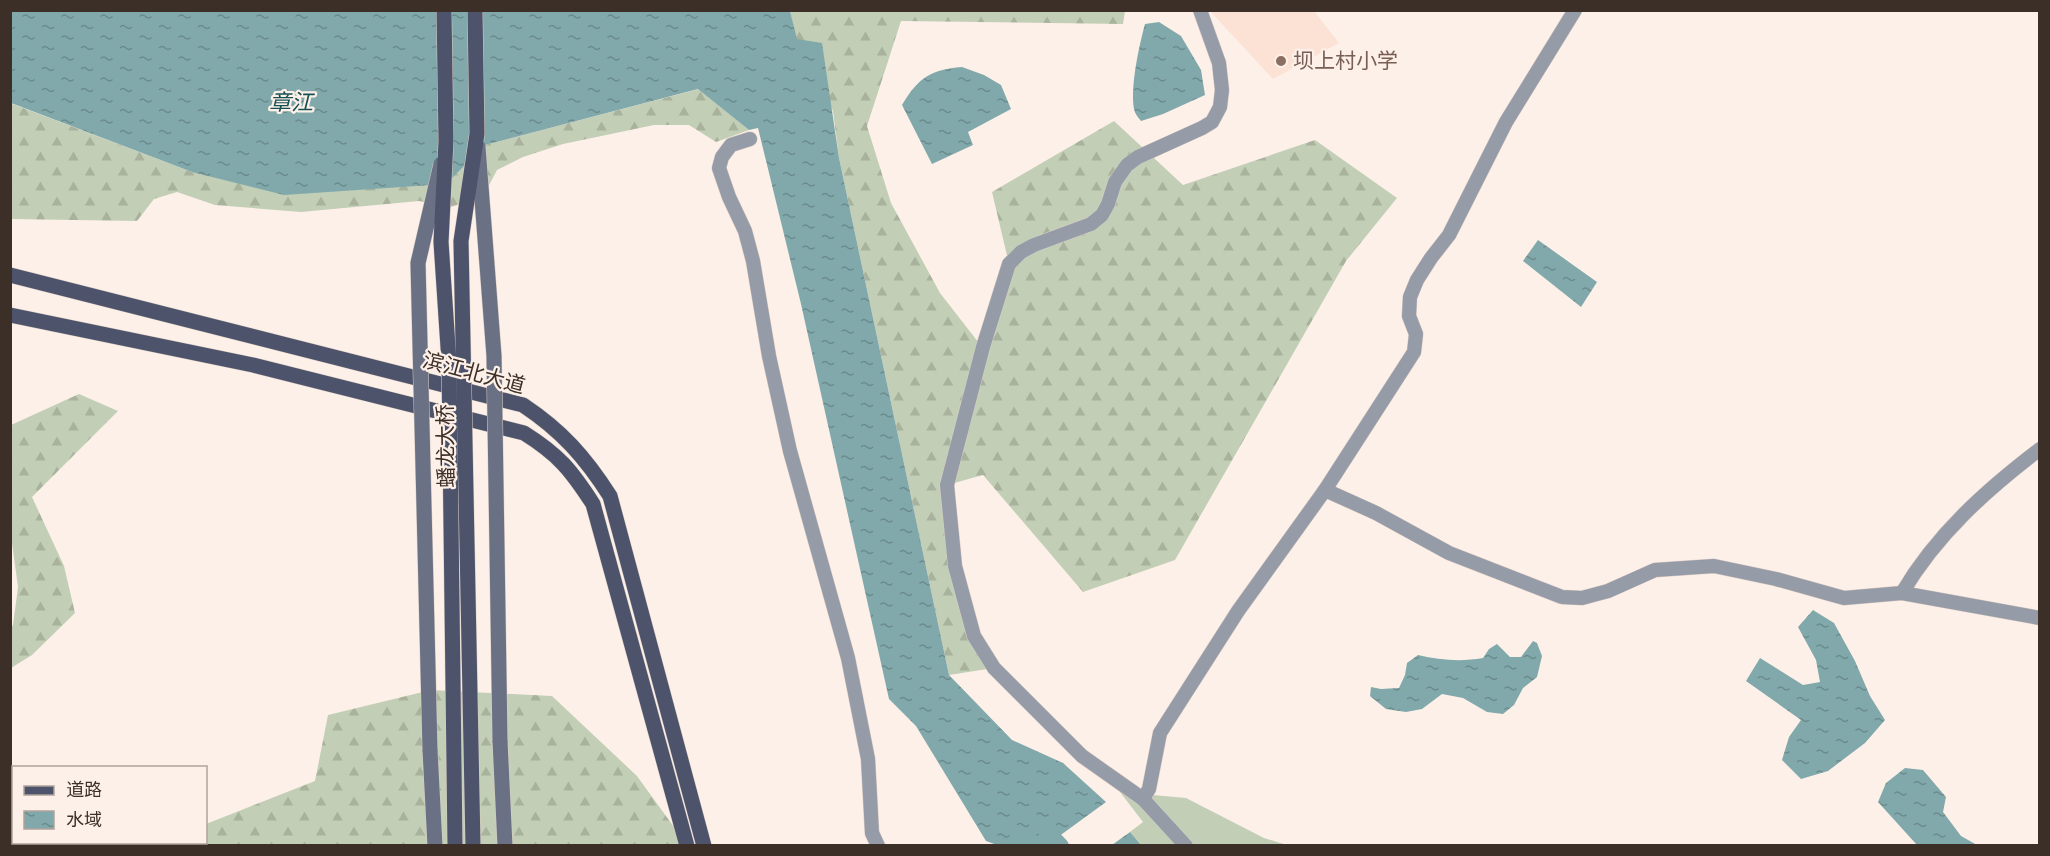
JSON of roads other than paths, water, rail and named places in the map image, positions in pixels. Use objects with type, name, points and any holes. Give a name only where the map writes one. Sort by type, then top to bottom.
[{"type":"main road","name":"蟠龙大桥","points":[[444,10],[446,141],[441,242],[449,362],[455,846]]},
{"type":"main road","name":"蟠龙大桥","points":[[473,846],[461,241],[477,134],[475,10]]},
{"type":"main road","name":"滨江北大道","points":[[10,275],[523,405],[549,422],[592,467],[610,496],[704,846]]},
{"type":"main road","points":[[10,315],[253,364],[524,433],[549,448],[573,473],[593,504],[687,846]]},
{"type":"street","points":[[1186,846],[1143,799],[1082,756],[994,668],[974,636],[955,566],[947,485],[982,347],[1009,264],[1021,252],[1034,245],[1091,224],[1102,215],[1115,182],[1126,165],[1212,122],[1220,107],[1222,90],[1219,63],[1200,10]]},
{"type":"street","points":[[1143,799],[1149,789],[1160,733],[1238,611],[1325,490],[1414,352],[1416,334],[1409,316],[1410,297],[1418,280],[1449,234],[1506,122],[1575,10]]},
{"type":"street","points":[[477,134],[494,356],[500,741],[505,846]]},
{"type":"street","points":[[750,139],[731,145],[722,157],[719,168],[729,197],[745,231],[753,261],[769,356],[790,451],[848,658],[868,759],[872,833],[878,846]]},
{"type":"street","points":[[435,846],[430,750],[418,263],[446,141]]},
{"type":"street","points":[[1902,593],[1920,563],[1966,510],[2006,474],[2040,449]]},
{"type":"street","points":[[1325,490],[1376,513],[1449,553],[1562,597],[1582,598],[1608,591],[1654,570],[1714,566],[1776,579],[1844,598],[1902,593],[2040,618]]},
{"type":"water","name":"章江","points":[[10,11],[790,11],[797,39],[822,43],[839,158],[949,675],[1012,740],[1063,763],[1106,802],[1047,845],[997,845],[986,841],[916,726],[889,699],[801,304],[758,128],[749,130],[698,89],[485,145],[446,184],[284,195],[192,172],[11,103]]},
{"type":"water","points":[[1159,22],[1181,36],[1201,70],[1205,95],[1141,121],[1134,111],[1133,100],[1138,55],[1145,24]]},
{"type":"water","points":[[962,67],[984,75],[1001,85],[1011,109],[968,132],[973,145],[932,164],[902,105],[920,81],[926,77],[942,70]]},
{"type":"water","points":[[1538,240],[1597,282],[1581,307],[1523,261]]},
{"type":"water","points":[[1813,610],[1834,623],[1855,661],[1870,696],[1885,720],[1865,743],[1828,771],[1801,779],[1782,760],[1789,737],[1801,720],[1746,681],[1760,658],[1803,685],[1820,682],[1816,660],[1798,627]]},
{"type":"water","points":[[1533,641],[1537,643],[1542,656],[1537,677],[1523,688],[1514,705],[1503,714],[1487,712],[1463,698],[1442,694],[1422,709],[1406,712],[1386,709],[1370,696],[1371,687],[1399,688],[1407,663],[1418,655],[1450,660],[1483,658],[1489,649],[1497,644],[1510,657],[1521,657]]},
{"type":"water","points":[[1905,768],[1923,770],[1946,797],[1943,812],[1961,836],[1977,845],[1917,845],[1878,802],[1886,783]]},
{"type":"water","points":[[1130,832],[1141,845],[1112,845]]},
{"type":"waterway","points":[[1040,824],[1061,846]]},
{"type":"place","name":"坝上村小学","points":[[1281,61]]}]
